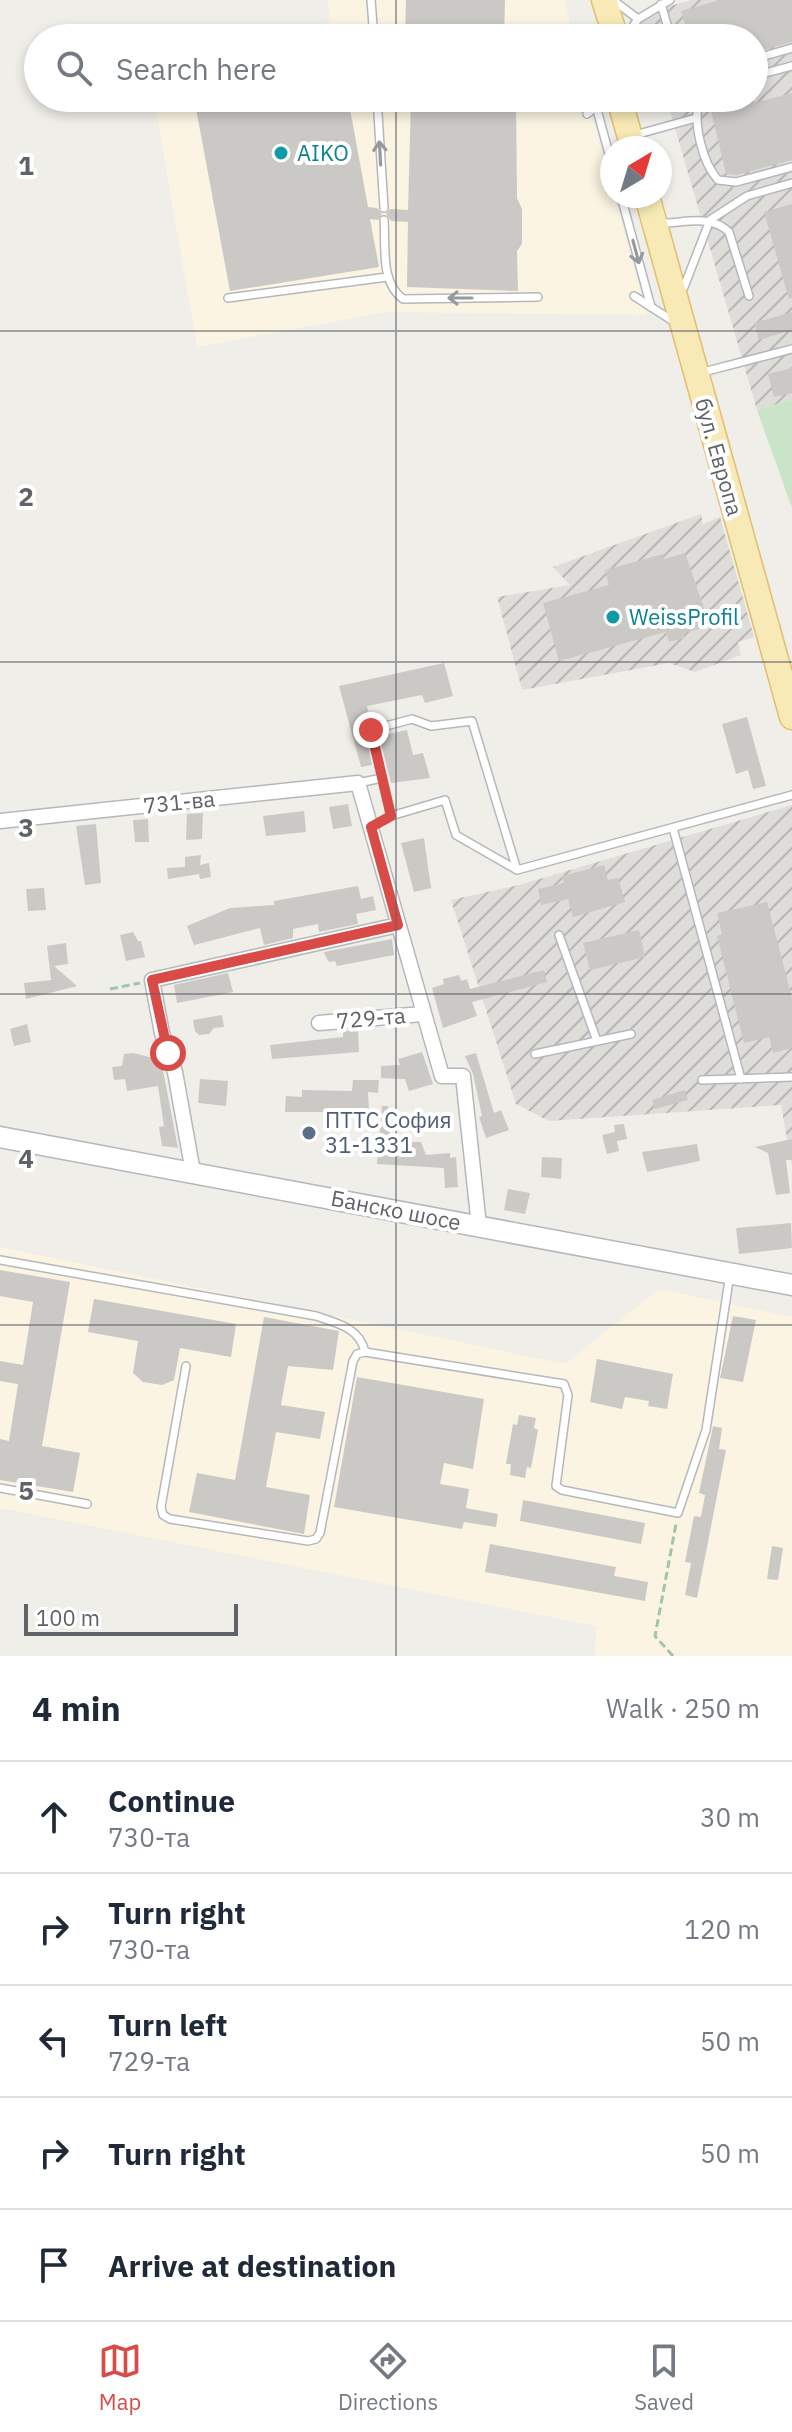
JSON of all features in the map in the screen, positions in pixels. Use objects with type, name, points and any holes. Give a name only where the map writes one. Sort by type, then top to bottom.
[{"type":"main road","points":[[592,0],[598,24]]},
{"type":"main road","points":[[604,0],[612,24]]},
{"type":"main road","points":[[616,112],[635,136]]},
{"type":"main road","points":[[634,112],[639,136]]},
{"type":"main road","name":"бул. Европа","points":[[650,208],[792,717]]},
{"type":"main road","name":"бул. Европа","points":[[662,208],[792,675]]},
{"type":"street","name":"731-ва","points":[[0,821],[358,783]]},
{"type":"street","name":"729-та","points":[[358,783],[442,1076],[463,1076],[479,1226]]},
{"type":"street","points":[[193,1172],[175,1072],[162,1033],[152,980],[398,925]]},
{"type":"street","name":"729-та","points":[[319,1023],[422,1014]]},
{"type":"street","name":"Банско шосе","points":[[0,1137],[792,1285]]},
{"type":"lane","points":[[371,0],[373,24]]},
{"type":"lane","points":[[613,0],[638,19]]},
{"type":"lane","points":[[635,24],[670,0]]},
{"type":"lane","points":[[661,4],[667,24]]},
{"type":"lane","points":[[768,55],[792,48]]},
{"type":"lane","points":[[768,72],[792,66]]},
{"type":"lane","points":[[378,112],[384,208]]},
{"type":"lane","points":[[587,114],[590,112]]},
{"type":"lane","points":[[609,112],[610,136]]},
{"type":"lane","points":[[697,112],[708,170],[718,180],[736,182],[792,167]]},
{"type":"lane","points":[[656,136],[696,118]]},
{"type":"lane","points":[[666,223],[710,220],[747,196],[792,183]]},
{"type":"lane","points":[[624,208],[651,307]]},
{"type":"lane","points":[[384,220],[387,277],[392,291],[403,299],[538,297]]},
{"type":"lane","points":[[684,287],[710,220]]},
{"type":"lane","points":[[710,220],[729,232],[749,296]]},
{"type":"lane","points":[[228,298],[387,277]]},
{"type":"lane","points":[[634,296],[683,328]]},
{"type":"lane","points":[[707,371],[792,349]]},
{"type":"lane","points":[[391,816],[371,730],[412,719],[431,726],[472,721],[517,870]]},
{"type":"lane","points":[[358,783],[382,778]]},
{"type":"lane","points":[[371,827],[391,816],[445,800],[456,835],[517,870],[792,795]]},
{"type":"lane","points":[[673,828],[741,1079]]},
{"type":"lane","points":[[559,935],[597,1041]]},
{"type":"lane","points":[[535,1054],[631,1034]]},
{"type":"lane","points":[[702,1080],[792,1077]]},
{"type":"lane","points":[[0,1260],[316,1316],[348,1327],[363,1343],[365,1352]]},
{"type":"lane","points":[[186,1366],[161,1507],[163,1515],[170,1519],[312,1541],[320,1533],[353,1361],[357,1354],[365,1352],[564,1384],[568,1395],[556,1486],[562,1490],[678,1513],[706,1430],[730,1272]]},
{"type":"lane","points":[[0,1488],[87,1504]]},
{"type":"path","points":[[110,989],[152,980]]},
{"type":"path","points":[[673,1656],[655,1636],[678,1513]]},
{"type":"shaded area","points":[[328,0],[565,0],[570,24],[321,24],[330,22]]},
{"type":"shaded area","points":[[692,0],[792,0],[792,400],[757,410],[670,112],[768,112],[768,24],[630,24],[633,16]]},
{"type":"shaded area","points":[[156,112],[591,112],[600,145],[600,208],[617,208],[647,315],[386,312],[197,347]]},
{"type":"shaded area","points":[[701,514],[703,524],[720,517],[754,637],[738,642],[741,655],[695,672],[669,663],[522,690],[497,597],[570,585],[553,567]]},
{"type":"shaded area","points":[[792,805],[792,1167],[781,1105],[549,1121],[516,1104],[451,900],[519,885]]},
{"type":"shaded area","points":[[0,1247],[565,1364],[659,1289],[792,1317],[792,1656],[595,1656],[596,1626],[0,1508]]},
{"type":"green space","points":[[792,400],[792,508],[757,410]]},
{"type":"building","points":[[406,0],[505,0],[504,24],[405,24]]},
{"type":"building","points":[[720,0],[792,0],[792,42],[768,48],[768,24],[685,24],[681,11]]},
{"type":"building","points":[[792,93],[792,160],[736,175],[726,174],[711,112],[768,112],[768,99]]},
{"type":"building","name":"AIKO","points":[[197,112],[351,112],[368,207],[377,208],[382,214],[378,220],[370,219],[379,267],[230,291]]},
{"type":"building","points":[[411,112],[516,112],[517,198],[522,209],[522,244],[517,251],[518,291],[407,287],[408,222],[391,221],[386,214],[390,209],[408,210]]},
{"type":"building","points":[[792,204],[792,298],[789,299],[764,212]]},
{"type":"building","points":[[792,312],[792,330],[759,340],[754,323]]},
{"type":"building","points":[[792,368],[792,393],[774,397],[768,374]]},
{"type":"building","name":"WeissProfil","points":[[685,553],[704,608],[706,627],[684,633],[685,638],[669,642],[666,632],[559,661],[543,603],[609,585],[605,570],[663,554],[664,559]]},
{"type":"building","points":[[444,663],[453,696],[425,703],[422,695],[367,706],[371,723],[365,731],[372,765],[361,767],[339,686]]},
{"type":"building","points":[[747,717],[766,786],[753,789],[748,770],[736,774],[722,724]]},
{"type":"building","points":[[407,730],[413,755],[423,753],[430,778],[391,783],[379,736]]},
{"type":"building","points":[[348,804],[352,826],[333,829],[329,807]]},
{"type":"building","points":[[304,811],[306,832],[266,836],[263,816]]},
{"type":"building","points":[[203,813],[202,839],[186,840],[187,814]]},
{"type":"building","points":[[148,819],[149,842],[135,842],[133,820]]},
{"type":"building","points":[[96,824],[101,883],[85,885],[76,826]]},
{"type":"building","points":[[424,838],[431,888],[414,892],[401,843]]},
{"type":"building","points":[[201,855],[200,865],[209,863],[211,877],[200,879],[199,874],[168,879],[167,868],[185,867],[185,857]]},
{"type":"building","points":[[604,865],[608,880],[618,878],[625,902],[573,917],[568,899],[541,905],[538,889],[564,883],[562,876]]},
{"type":"building","points":[[358,886],[361,899],[373,896],[376,910],[356,914],[358,924],[319,932],[318,924],[293,929],[293,938],[264,945],[260,928],[194,945],[187,926],[230,908],[274,905],[274,901]]},
{"type":"building","points":[[44,888],[46,910],[28,911],[26,889]]},
{"type":"building","points":[[767,902],[792,998],[792,1048],[773,1053],[769,1037],[744,1043],[717,936],[722,934],[717,913]]},
{"type":"building","points":[[639,930],[645,957],[590,970],[583,943]]},
{"type":"building","points":[[133,932],[141,941],[145,957],[126,961],[120,935]]},
{"type":"building","points":[[392,939],[394,955],[337,966],[335,961],[329,962],[324,952]]},
{"type":"building","points":[[66,943],[68,964],[54,966],[77,986],[26,999],[24,983],[51,980],[47,946]]},
{"type":"building","points":[[544,970],[547,982],[472,1002],[477,1016],[443,1028],[432,988],[444,984],[443,979],[459,975],[461,981],[467,979],[470,989]]},
{"type":"building","points":[[228,973],[233,992],[177,1003],[174,985]]},
{"type":"building","points":[[222,1015],[224,1027],[214,1028],[209,1034],[199,1035],[195,1031],[193,1020]]},
{"type":"building","points":[[27,1024],[31,1042],[14,1046],[10,1029]]},
{"type":"building","points":[[358,1030],[359,1052],[272,1059],[270,1045],[343,1037],[343,1031]]},
{"type":"building","points":[[422,1052],[433,1084],[409,1091],[405,1079],[381,1078],[381,1066],[400,1065],[398,1059]]},
{"type":"building","points":[[133,1053],[161,1060],[178,1148],[162,1146],[159,1127],[164,1126],[158,1086],[127,1091],[125,1079],[114,1080],[112,1067],[122,1066],[124,1054]]},
{"type":"building","points":[[476,1053],[494,1113],[501,1110],[509,1130],[486,1138],[479,1117],[482,1116],[473,1074],[465,1056]]},
{"type":"building","points":[[200,1079],[228,1081],[226,1106],[198,1103]]},
{"type":"building","points":[[353,1080],[379,1080],[378,1093],[368,1092],[369,1112],[285,1112],[286,1096],[302,1097],[302,1090],[352,1091]]},
{"type":"building","points":[[685,1090],[688,1100],[655,1109],[652,1100]]},
{"type":"building","points":[[382,1106],[388,1106],[390,1134],[396,1134],[395,1142],[421,1142],[426,1155],[450,1153],[450,1158],[456,1157],[458,1187],[445,1188],[444,1168],[377,1164]]},
{"type":"building","points":[[624,1124],[627,1139],[617,1141],[619,1151],[607,1154],[602,1135],[615,1132],[614,1125]]},
{"type":"building","points":[[792,1139],[792,1160],[786,1160],[790,1193],[776,1195],[768,1153],[755,1147]]},
{"type":"building","points":[[697,1144],[700,1161],[647,1172],[642,1152]]},
{"type":"building","points":[[542,1157],[562,1158],[561,1179],[541,1177]]},
{"type":"building","points":[[508,1189],[530,1193],[525,1214],[504,1210]]},
{"type":"building","points":[[791,1223],[792,1248],[739,1254],[736,1228]]},
{"type":"building","points":[[0,1270],[70,1282],[42,1446],[80,1453],[73,1492],[0,1480],[0,1439],[9,1441],[18,1384],[0,1381],[0,1361],[23,1365],[33,1302],[0,1296]]},
{"type":"building","points":[[94,1299],[236,1324],[231,1357],[180,1348],[174,1380],[162,1385],[143,1382],[133,1373],[138,1341],[88,1332]]},
{"type":"building","points":[[733,1316],[756,1320],[743,1382],[720,1378]]},
{"type":"building","points":[[264,1317],[339,1331],[333,1370],[288,1366],[281,1405],[325,1412],[320,1439],[276,1432],[266,1487],[310,1495],[304,1534],[189,1512],[197,1473],[235,1480]]},
{"type":"building","points":[[597,1359],[673,1374],[667,1409],[648,1406],[649,1401],[625,1397],[622,1409],[590,1402]]},
{"type":"building","points":[[357,1377],[484,1399],[473,1469],[444,1463],[440,1484],[469,1489],[466,1508],[498,1514],[496,1527],[464,1522],[462,1529],[334,1507]]},
{"type":"building","points":[[519,1415],[536,1418],[534,1428],[538,1430],[531,1468],[527,1467],[525,1478],[510,1475],[511,1464],[506,1464],[513,1424],[517,1425]]},
{"type":"building","points":[[713,1426],[722,1428],[719,1449],[726,1450],[697,1598],[685,1595],[691,1563],[685,1562],[694,1516],[701,1517],[705,1495],[699,1493]]},
{"type":"building","points":[[523,1500],[645,1523],[641,1544],[520,1521]]},
{"type":"building","points":[[490,1544],[616,1567],[614,1576],[648,1582],[645,1601],[485,1572]]},
{"type":"building","points":[[772,1546],[783,1548],[778,1580],[767,1579]]},
{"type":"place","name":"AIKO","points":[[281,153]]},
{"type":"place","name":"WeissProfil","points":[[613,617]]},
{"type":"place","name":"ПТТС София 31-1331","points":[[309,1133]]},
{"type":"route","points":[[168,1053],[152,980],[398,925],[371,827],[391,816],[371,730]]}]
